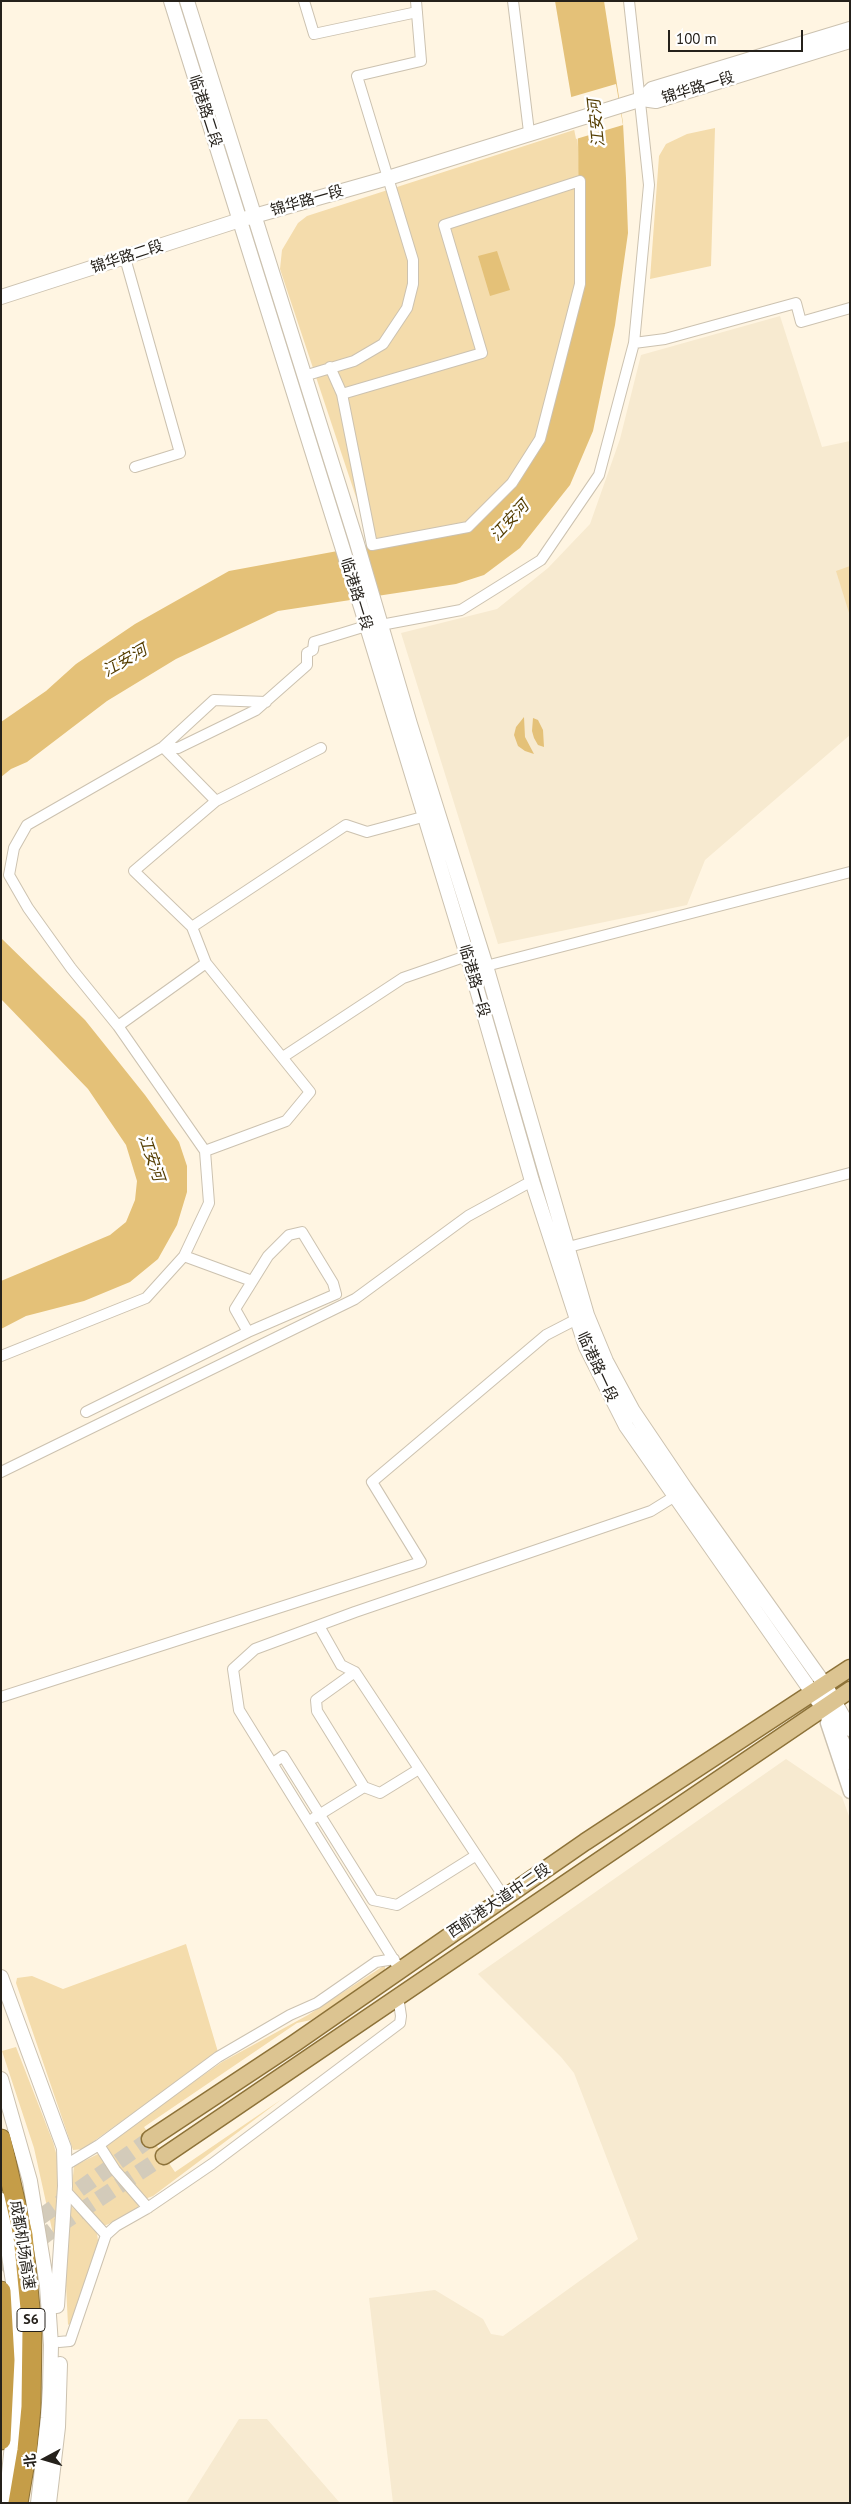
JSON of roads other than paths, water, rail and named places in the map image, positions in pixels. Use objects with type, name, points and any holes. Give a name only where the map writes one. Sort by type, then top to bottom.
[{"type":"highway","name":"成都机场高速","points":[[1,2139],[25,2243],[32,2329],[31,2406],[27,2450],[18,2503]]},
{"type":"highway","name":"成都机场高速","points":[[1,2291],[5,2360],[1,2440]]},
{"type":"main road","name":"临港路二段","points":[[171,1],[246,218]]},
{"type":"main road","name":"临港路二段","points":[[187,1],[246,218]]},
{"type":"main road","name":"锦华路一段","points":[[642,99],[652,89],[850,29]]},
{"type":"main road","name":"锦华路一段","points":[[246,218],[388,178],[562,122],[642,99],[656,101],[850,41]]},
{"type":"main road","name":"锦华路二段","points":[[1,296],[246,218]]},
{"type":"main road","name":"临港路一段","points":[[246,218],[304,376],[486,966],[562,1249],[575,1320],[601,1380],[622,1418],[679,1493],[828,1704]]},
{"type":"main road","name":"临港路一段","points":[[246,218],[341,544],[467,955],[532,1181],[562,1249],[606,1361],[679,1493]]},
{"type":"main road","name":"西航港大道中二段","points":[[150,2139],[397,1964],[504,1897],[850,1668]]},
{"type":"main road","points":[[164,2156],[850,1690]]},
{"type":"main road","points":[[828,1704],[850,1730]]},
{"type":"main road","points":[[828,1704],[850,1762]]},
{"type":"main road","points":[[1,1977],[64,2148],[65,2190],[57,2306]]},
{"type":"main road","points":[[1,2079],[36,2208],[52,2273],[57,2306],[59,2342],[58,2427],[49,2503]]},
{"type":"main road","points":[[1,2200],[15,2296],[17,2373],[6,2503]]},
{"type":"main road","points":[[36,2208],[46,2278],[51,2345],[48,2418],[38,2503]]},
{"type":"street","points":[[304,1],[314,34],[417,12]]},
{"type":"street","points":[[304,376],[354,360],[383,344],[407,308],[413,284],[413,260],[356,76],[421,60],[416,1]]},
{"type":"street","points":[[513,1],[529,132]]},
{"type":"street","points":[[381,625],[460,610],[541,560],[599,475],[634,343],[649,185],[642,99],[630,1]]},
{"type":"street","points":[[330,367],[342,394],[372,545],[468,527],[512,483],[540,439],[580,284],[580,181],[444,225],[482,353],[342,394]]},
{"type":"street","points":[[125,258],[180,453],[135,467]]},
{"type":"street","points":[[634,343],[665,338],[796,303],[801,322],[850,308]]},
{"type":"street","points":[[163,747],[178,748],[256,710],[307,665],[307,653],[313,650],[314,642],[366,626]]},
{"type":"street","points":[[1,1356],[146,1298],[184,1256],[209,1203],[205,1151],[118,1026],[28,908],[9,875],[14,848],[27,825],[163,747],[214,700],[266,702]]},
{"type":"street","points":[[163,747],[216,801]]},
{"type":"street","points":[[205,1151],[286,1121],[310,1092],[206,963],[192,927],[134,871],[216,801],[321,748]]},
{"type":"street","points":[[192,927],[346,825],[367,832],[438,812]]},
{"type":"street","points":[[486,966],[850,872]]},
{"type":"street","points":[[283,1057],[403,978],[481,951]]},
{"type":"street","points":[[118,1026],[206,963]]},
{"type":"street","points":[[562,1249],[850,1173]]},
{"type":"street","points":[[1,1472],[355,1299],[468,1216],[532,1181]]},
{"type":"street","points":[[86,1412],[248,1332],[336,1294],[333,1283],[302,1232],[289,1235],[268,1256],[235,1309],[248,1332]]},
{"type":"street","points":[[184,1256],[252,1281]]},
{"type":"street","points":[[1,1698],[421,1562],[372,1482],[546,1335],[575,1320]]},
{"type":"street","points":[[397,1964],[240,1710],[233,1669],[255,1649],[651,1511],[679,1493]]},
{"type":"street","points":[[319,1626],[341,1665],[355,1672],[504,1897]]},
{"type":"street","points":[[355,1672],[316,1700],[317,1711],[364,1787],[380,1793],[419,1769]]},
{"type":"street","points":[[828,1704],[850,1718]]},
{"type":"street","points":[[828,1704],[850,1792]]},
{"type":"street","points":[[272,1763],[283,1756],[373,1900],[397,1905],[476,1856]]},
{"type":"street","points":[[308,1822],[364,1787]]},
{"type":"street","points":[[64,2166],[99,2145],[218,2057],[290,2015],[317,2003],[376,1962],[397,1964]]},
{"type":"street","points":[[59,2342],[70,2340],[106,2235],[116,2226],[148,2208],[212,2164],[400,2024],[401,2016],[398,1996]]},
{"type":"street","points":[[99,2145],[115,2170],[148,2208]]},
{"type":"street","points":[[65,2190],[106,2235]]},
{"type":"water","name":"江安河","points":[[555,1],[604,1],[623,123],[628,233],[615,325],[593,431],[570,485],[520,548],[484,575],[456,584],[278,611],[176,659],[107,701],[27,762],[11,769],[1,777],[1,722],[46,691],[76,664],[135,624],[229,571],[468,527],[486,511],[540,439],[580,284],[578,137]]},
{"type":"water","points":[[497,251],[510,290],[490,296],[478,256]]},
{"type":"water","points":[[524,717],[525,737],[534,754],[518,746],[514,735],[516,727]]},
{"type":"water","points":[[533,718],[538,720],[543,730],[544,747],[538,745],[534,738],[532,731]]},
{"type":"water","name":"江安河","points":[[1,938],[85,1020],[145,1095],[179,1142],[187,1166],[187,1192],[177,1225],[158,1259],[130,1282],[84,1301],[26,1316],[1,1329],[1,1281],[110,1235],[126,1222],[135,1200],[137,1181],[126,1145],[88,1089],[1,999]]},
{"type":"tunnel","points":[[1,2245],[150,2139]]},
{"type":"tunnel","points":[[1,2269],[52,2230],[164,2156]]}]
